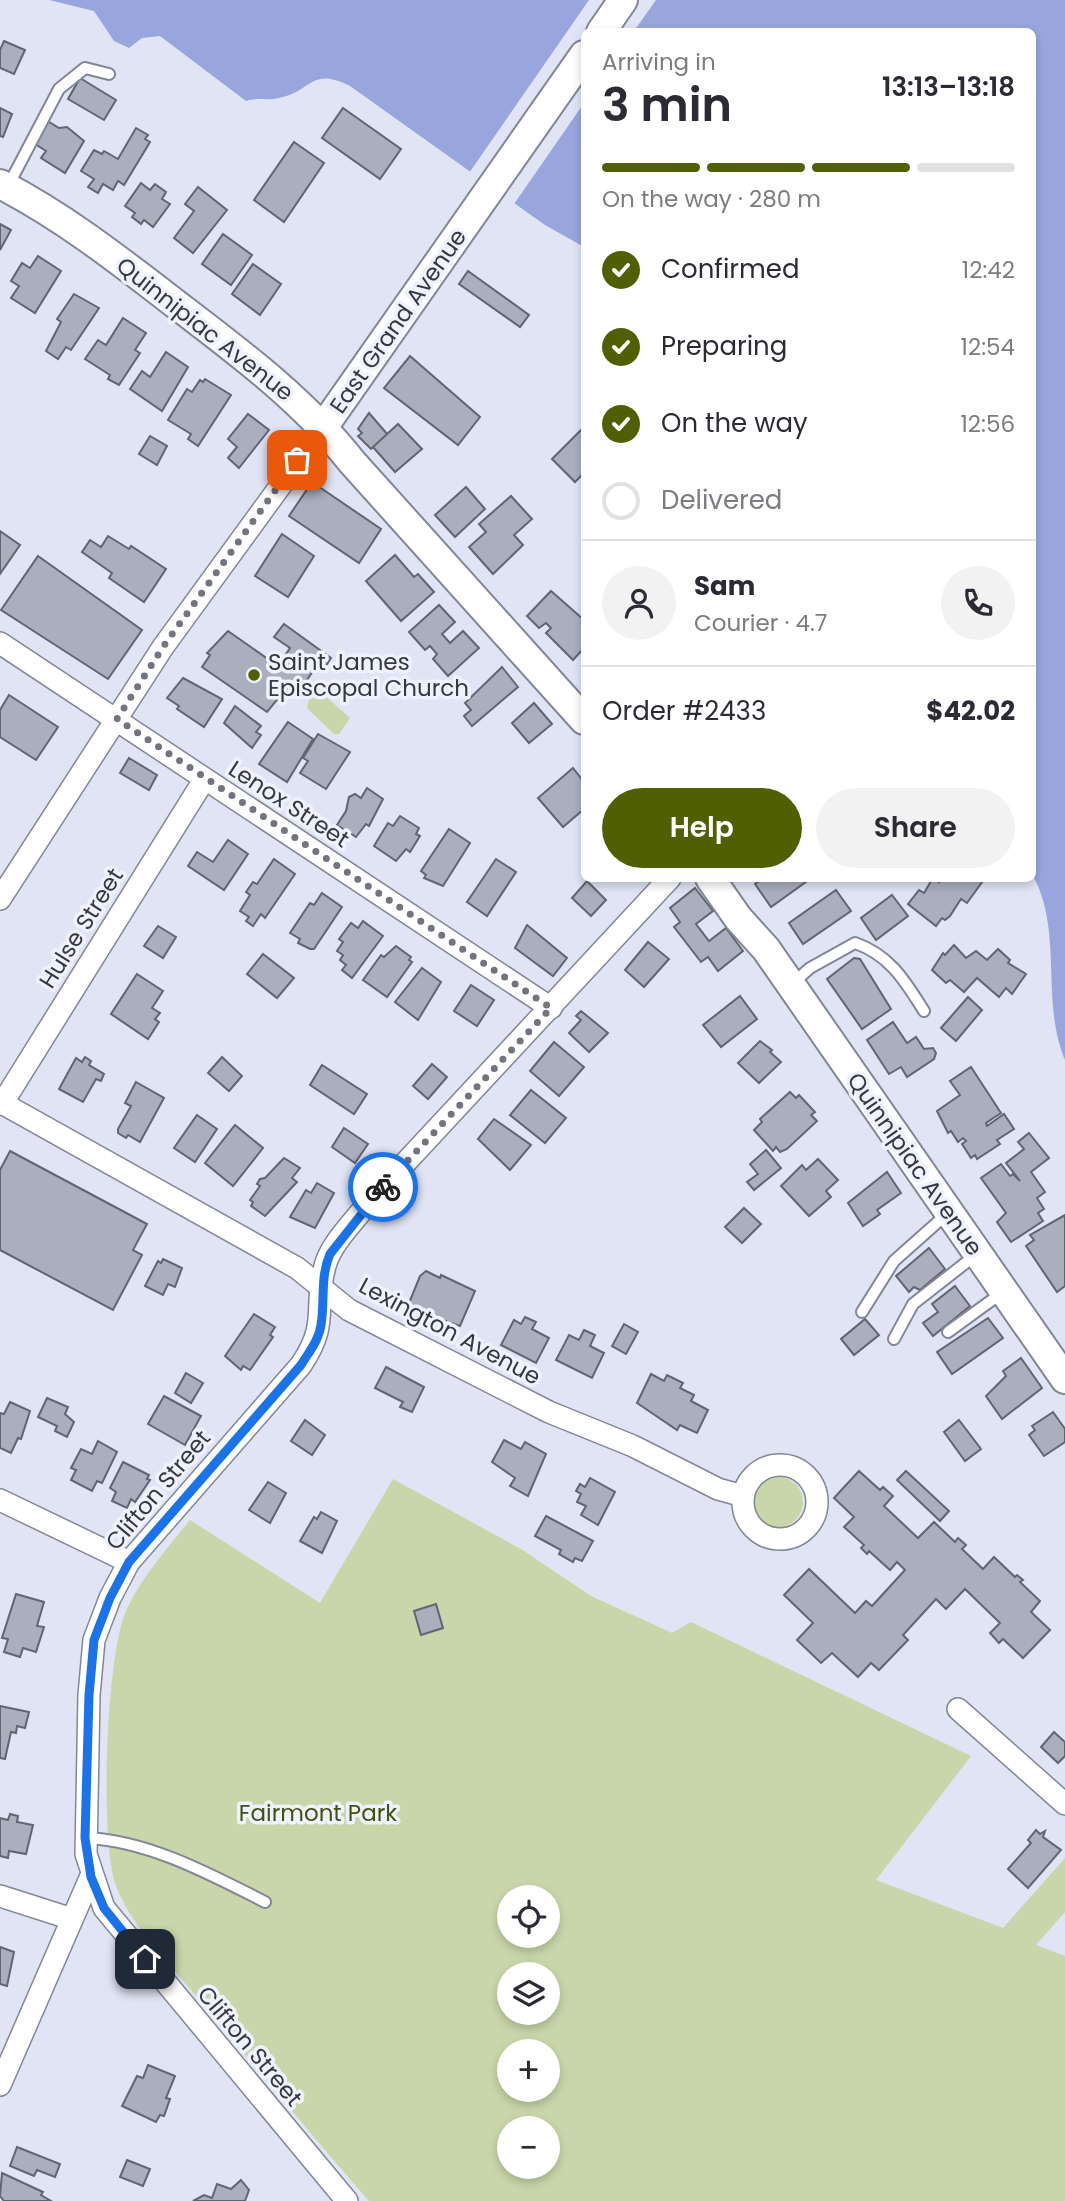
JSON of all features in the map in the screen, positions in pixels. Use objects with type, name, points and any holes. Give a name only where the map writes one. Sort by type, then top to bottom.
[{"type":"main road","name":"East Grand Avenue","points":[[324,426],[581,59]]},
{"type":"main road","name":"Quinnipiac Avenue","points":[[4,186],[42,205],[102,247],[243,356],[324,426],[352,462],[581,717]]},
{"type":"main road","name":"Quinnipiac Avenue","points":[[713,882],[738,918],[766,949],[1065,1379]]},
{"type":"main road","name":"Quinnipiac Avenue","points":[[736,882],[747,897],[766,949]]},
{"type":"street","name":"East Grand Avenue","points":[[0,899],[163,647],[324,426]]},
{"type":"street","name":"Lenox Street","points":[[0,643],[551,1008]]},
{"type":"street","name":"Hulse Street","points":[[1,1103],[205,780]]},
{"type":"street","name":"Clifton Street","points":[[348,2201],[104,1908],[91,1877],[85,1838],[89,1695],[94,1640],[110,1598],[129,1562],[301,1365],[315,1344],[321,1325],[325,1266],[330,1254],[368,1203],[666,882]]},
{"type":"street","name":"Lexington Avenue","points":[[1,1103],[296,1268],[349,1310],[549,1412],[633,1446],[718,1489],[743,1496]]},
{"type":"street","points":[[0,1500],[129,1562]]},
{"type":"street","points":[[958,1709],[1065,1804]]},
{"type":"street","points":[[0,2085],[91,1877]]},
{"type":"street","points":[[0,1896],[72,1919]]},
{"type":"lane","points":[[4,186],[59,89],[85,68],[109,74]]},
{"type":"lane","points":[[791,985],[810,968],[855,943],[869,947],[893,964],[924,1011]]},
{"type":"lane","points":[[862,1312],[894,1261],[948,1213]]},
{"type":"lane","points":[[894,1339],[913,1304],[977,1254]]},
{"type":"lane","points":[[948,1332],[1003,1292]]},
{"type":"lane","points":[[85,1838],[125,1841],[231,1884],[265,1902]]},
{"type":"green space","points":[[325,696],[350,718],[339,734],[334,734],[307,708],[310,697]]},
{"type":"green space","points":[[778,1477],[795,1485],[803,1502],[795,1519],[778,1527],[761,1519],[753,1502],[761,1485]]},
{"type":"green space","name":"Fairmont Park","points":[[393,1479],[521,1549],[591,1596],[672,1633],[691,1622],[971,1756],[876,1880],[1003,1928],[1065,1858],[1065,1912],[1036,1945],[1065,1956],[1065,2201],[369,2201],[141,1930],[115,1883],[110,1860],[108,1827],[107,1746],[119,1633],[126,1611],[139,1586],[190,1520],[320,1603]]},
{"type":"water","points":[[49,0],[1065,0],[1065,1060],[1054,1014],[1047,918],[1036,882],[1036,28],[581,28],[581,245],[545,225],[350,86],[319,79],[290,95],[246,101],[160,36],[142,38],[129,48],[114,41],[94,11]]},
{"type":"pier","points":[[589,0],[656,0],[636,28],[581,28],[581,107],[512,207],[467,176]]},
{"type":"building","points":[[4,41],[25,50],[14,74],[0,68],[0,50]]},
{"type":"building","points":[[80,78],[116,100],[104,120],[68,99]]},
{"type":"building","points":[[0,108],[12,114],[3,137],[0,136]]},
{"type":"building","points":[[343,108],[401,149],[380,179],[322,138]]},
{"type":"building","points":[[46,120],[59,128],[67,127],[84,141],[65,173],[41,158],[46,151],[32,142]]},
{"type":"building","points":[[136,128],[148,135],[145,139],[150,142],[124,185],[118,181],[113,190],[103,184],[98,193],[88,187],[94,179],[81,171],[94,150],[102,154],[104,151],[118,159]]},
{"type":"building","points":[[294,142],[324,163],[284,222],[254,200]]},
{"type":"building","points":[[141,183],[150,190],[155,184],[166,192],[162,199],[170,204],[153,227],[144,220],[141,224],[132,217],[135,213],[125,206]]},
{"type":"building","points":[[198,187],[227,210],[193,253],[174,238],[194,211],[185,204]]},
{"type":"building","points":[[0,224],[11,230],[0,250]]},
{"type":"building","points":[[223,234],[252,255],[231,285],[202,264]]},
{"type":"building","points":[[38,256],[61,271],[35,313],[11,298],[19,286],[11,281],[22,263],[30,268]]},
{"type":"building","points":[[253,264],[281,284],[260,315],[232,294]]},
{"type":"building","points":[[468,271],[529,315],[520,327],[459,284]]},
{"type":"building","points":[[74,294],[99,308],[71,350],[66,347],[58,359],[46,351],[61,322],[57,319]]},
{"type":"building","points":[[123,318],[146,333],[135,350],[140,353],[119,385],[108,379],[110,375],[85,359],[98,340],[106,345]]},
{"type":"building","points":[[166,352],[188,367],[162,411],[130,389],[142,371],[150,377]]},
{"type":"building","points":[[410,356],[480,417],[458,445],[384,388]]},
{"type":"building","points":[[205,379],[231,395],[198,446],[188,439],[191,434],[168,420],[187,389],[192,392],[200,380],[203,382]]},
{"type":"building","points":[[369,413],[388,435],[371,449],[358,436],[362,433],[358,429]]},
{"type":"building","points":[[248,414],[269,430],[239,468],[228,458],[237,447],[228,439]]},
{"type":"building","points":[[398,424],[422,449],[395,472],[373,447]]},
{"type":"building","points":[[581,430],[581,476],[575,482],[552,459]]},
{"type":"building","points":[[150,436],[167,446],[157,465],[139,454]]},
{"type":"building","points":[[312,482],[381,529],[359,563],[289,516]]},
{"type":"building","points":[[466,487],[485,509],[455,537],[435,515]]},
{"type":"building","points":[[511,496],[532,519],[514,535],[523,545],[493,574],[469,547],[486,532],[479,524]]},
{"type":"building","points":[[0,531],[20,545],[0,574]]},
{"type":"building","points":[[282,534],[314,556],[288,597],[255,576]]},
{"type":"building","points":[[108,536],[129,549],[131,546],[166,569],[144,602],[109,578],[112,573],[82,552],[90,540],[101,547]]},
{"type":"building","points":[[395,555],[414,577],[418,574],[434,592],[401,621],[366,581]]},
{"type":"building","points":[[38,556],[142,630],[108,679],[1,610]]},
{"type":"building","points":[[551,591],[581,617],[581,651],[573,660],[546,633],[551,628],[546,623],[539,628],[527,616]]},
{"type":"building","points":[[439,605],[455,622],[442,634],[450,643],[463,631],[479,648],[448,676],[433,659],[437,654],[430,646],[425,650],[409,632]]},
{"type":"building","points":[[284,624],[331,658],[322,672],[316,667],[302,687],[305,689],[302,693],[290,684],[267,712],[202,667],[210,655],[207,653],[228,631],[278,666],[290,648],[274,637]]},
{"type":"building","points":[[502,667],[518,687],[472,726],[464,716],[471,710],[465,703]]},
{"type":"building","points":[[183,678],[222,699],[204,727],[177,709],[179,706],[167,698]]},
{"type":"building","points":[[9,695],[58,727],[36,760],[0,737],[0,710]]},
{"type":"building","points":[[534,703],[552,724],[529,743],[512,723]]},
{"type":"building","points":[[235,706],[261,726],[256,732],[261,735],[252,748],[224,723]]},
{"type":"building","points":[[288,722],[313,739],[287,782],[259,764]]},
{"type":"building","points":[[318,734],[350,752],[326,789],[300,773],[308,761],[303,758]]},
{"type":"building","points":[[129,758],[157,775],[149,790],[120,773]]},
{"type":"building","points":[[573,768],[581,778],[581,812],[563,827],[538,798]]},
{"type":"building","points":[[367,788],[383,799],[369,826],[366,824],[356,837],[337,825],[346,811],[349,797],[355,794],[361,798]]},
{"type":"building","points":[[400,816],[419,828],[416,834],[420,836],[410,852],[406,849],[396,861],[374,846],[388,823],[393,826]]},
{"type":"building","points":[[449,829],[470,843],[443,886],[424,878],[426,875],[421,871]]},
{"type":"building","points":[[228,840],[248,854],[224,890],[188,866],[197,852],[213,862]]},
{"type":"building","points":[[274,859],[295,874],[265,918],[261,914],[253,926],[246,921],[249,917],[240,911],[250,895],[246,892],[253,882],[257,884]]},
{"type":"building","points":[[496,859],[516,872],[487,916],[467,902]]},
{"type":"building","points":[[588,882],[606,900],[591,916],[572,898]]},
{"type":"building","points":[[758,882],[806,882],[771,907],[755,884]]},
{"type":"building","points":[[931,882],[982,882],[967,903],[961,899],[950,916],[945,920],[942,918],[936,926],[908,904],[919,890],[924,893]]},
{"type":"building","points":[[695,888],[713,911],[696,924],[709,941],[726,928],[743,951],[718,971],[708,957],[701,962],[674,927],[680,922],[670,908]]},
{"type":"building","points":[[836,890],[851,911],[803,944],[789,923]]},
{"type":"building","points":[[322,893],[342,907],[314,949],[310,949],[298,943],[300,939],[290,933],[310,903],[314,905]]},
{"type":"building","points":[[892,895],[908,916],[876,940],[861,918]]},
{"type":"building","points":[[363,921],[383,936],[352,978],[342,970],[346,965],[340,960],[343,955],[337,951],[343,942],[339,939],[351,923],[358,928]]},
{"type":"building","points":[[527,925],[567,958],[553,976],[515,948]]},
{"type":"building","points":[[158,926],[176,937],[163,958],[144,946]]},
{"type":"building","points":[[648,942],[669,959],[644,987],[625,970]]},
{"type":"building","points":[[954,945],[966,958],[976,951],[987,960],[998,949],[1010,960],[1008,963],[1026,974],[1012,994],[1006,988],[999,997],[977,978],[964,992],[950,980],[946,983],[932,970],[943,953],[945,955]]},
{"type":"building","points":[[396,946],[411,957],[409,960],[412,962],[387,997],[363,980],[381,955],[384,957]]},
{"type":"building","points":[[263,954],[294,978],[277,998],[247,974]]},
{"type":"building","points":[[854,958],[860,959],[891,1009],[862,1029],[827,979]]},
{"type":"building","points":[[422,968],[441,982],[418,1020],[395,1002]]},
{"type":"building","points":[[137,974],[163,991],[152,1008],[160,1013],[155,1019],[159,1022],[148,1039],[111,1014]]},
{"type":"building","points":[[471,985],[494,1000],[477,1026],[454,1011]]},
{"type":"building","points":[[740,996],[757,1019],[721,1047],[703,1025]]},
{"type":"building","points":[[968,997],[982,1010],[956,1041],[941,1028]]},
{"type":"building","points":[[581,1011],[608,1033],[589,1052],[569,1033],[581,1020],[576,1016]]},
{"type":"building","points":[[893,1022],[907,1043],[916,1037],[924,1049],[933,1048],[936,1053],[934,1059],[907,1077],[901,1067],[889,1074],[867,1040]]},
{"type":"building","points":[[760,1041],[772,1050],[770,1052],[781,1062],[759,1083],[738,1063]]},
{"type":"building","points":[[554,1042],[584,1067],[559,1096],[530,1071]]},
{"type":"building","points":[[85,1057],[91,1061],[89,1065],[104,1074],[101,1081],[96,1079],[83,1102],[59,1089],[76,1058],[82,1062]]},
{"type":"building","points":[[222,1057],[242,1076],[229,1091],[208,1073]]},
{"type":"building","points":[[432,1064],[447,1077],[428,1099],[413,1086]]},
{"type":"building","points":[[322,1065],[367,1094],[354,1114],[310,1085]]},
{"type":"building","points":[[971,1067],[1001,1113],[986,1123],[987,1126],[1004,1114],[1014,1129],[997,1140],[1000,1144],[977,1159],[975,1155],[971,1158],[962,1144],[966,1141],[963,1138],[958,1142],[951,1131],[948,1133],[937,1111],[960,1095],[950,1081]]},
{"type":"building","points":[[136,1082],[164,1098],[140,1142],[118,1133],[131,1106],[125,1103]]},
{"type":"building","points":[[531,1090],[566,1118],[545,1143],[510,1115]]},
{"type":"building","points":[[790,1092],[796,1098],[799,1095],[815,1112],[811,1115],[817,1121],[787,1149],[780,1152],[776,1147],[773,1151],[754,1130],[762,1122],[760,1119]]},
{"type":"building","points":[[197,1115],[217,1129],[195,1162],[174,1148]]},
{"type":"building","points":[[494,1119],[531,1145],[510,1170],[478,1139]]},
{"type":"building","points":[[235,1125],[263,1148],[233,1186],[205,1163]]},
{"type":"building","points":[[344,1128],[368,1144],[355,1163],[332,1147]]},
{"type":"building","points":[[1029,1133],[1049,1158],[1031,1172],[1045,1192],[1037,1198],[1044,1209],[1038,1213],[1043,1221],[1011,1242],[997,1222],[1006,1213],[981,1178],[1001,1164],[1010,1176],[1013,1174],[1020,1181],[1006,1163],[1024,1149],[1018,1142]]},
{"type":"building","points":[[766,1150],[781,1168],[754,1190],[747,1182],[758,1174],[750,1164]]},
{"type":"building","points":[[10,1151],[147,1224],[133,1250],[142,1255],[113,1310],[0,1250],[0,1170]]},
{"type":"building","points":[[284,1158],[300,1168],[292,1178],[297,1182],[265,1216],[251,1206],[253,1202],[250,1200],[260,1186],[257,1184],[260,1179],[265,1178]]},
{"type":"building","points":[[818,1159],[838,1180],[826,1191],[831,1197],[809,1216],[781,1186],[802,1165],[806,1170]]},
{"type":"building","points":[[887,1172],[901,1193],[877,1210],[880,1214],[863,1226],[848,1203]]},
{"type":"building","points":[[317,1183],[334,1193],[315,1228],[290,1217],[306,1190],[311,1193]]},
{"type":"building","points":[[744,1208],[761,1224],[742,1243],[725,1227]]},
{"type":"building","points":[[1065,1215],[1065,1286],[1057,1292],[1026,1246],[1034,1240],[1030,1235]]},
{"type":"building","points":[[929,1248],[945,1269],[920,1290],[914,1287],[909,1292],[896,1276]]},
{"type":"building","points":[[163,1259],[182,1268],[175,1287],[168,1284],[163,1295],[145,1286],[158,1261],[161,1263]]},
{"type":"building","points":[[426,1271],[475,1291],[460,1326],[407,1308],[420,1276]]},
{"type":"building","points":[[955,1286],[970,1306],[933,1336],[923,1323],[938,1312],[932,1304]]},
{"type":"building","points":[[254,1314],[275,1327],[270,1335],[273,1337],[250,1370],[243,1366],[241,1370],[225,1356]]},
{"type":"building","points":[[525,1317],[536,1322],[532,1329],[549,1338],[536,1363],[501,1345],[514,1320],[521,1324]]},
{"type":"building","points":[[988,1318],[1003,1338],[952,1374],[937,1352]]},
{"type":"building","points":[[865,1319],[879,1335],[854,1355],[841,1339]]},
{"type":"building","points":[[624,1324],[638,1332],[626,1354],[612,1346]]},
{"type":"building","points":[[584,1330],[595,1335],[590,1346],[604,1353],[592,1378],[556,1360],[569,1335],[579,1340]]},
{"type":"building","points":[[1021,1358],[1042,1388],[1002,1419],[986,1396],[1006,1376],[1003,1371]]},
{"type":"building","points":[[386,1367],[424,1387],[412,1412],[400,1407],[403,1402],[375,1388]]},
{"type":"building","points":[[186,1373],[203,1383],[191,1403],[175,1393]]},
{"type":"building","points":[[651,1374],[664,1381],[667,1375],[683,1383],[680,1388],[694,1395],[691,1401],[708,1410],[697,1433],[680,1425],[677,1430],[637,1403]]},
{"type":"building","points":[[164,1396],[201,1416],[185,1445],[148,1424]]},
{"type":"building","points":[[47,1398],[68,1407],[65,1414],[74,1422],[67,1437],[55,1431],[57,1426],[38,1417]]},
{"type":"building","points":[[10,1402],[30,1411],[21,1439],[18,1438],[11,1453],[0,1448],[0,1413],[4,1414]]},
{"type":"building","points":[[1053,1412],[1065,1429],[1065,1442],[1044,1456],[1029,1435],[1035,1430],[1032,1426]]},
{"type":"building","points":[[305,1420],[325,1435],[312,1455],[291,1441]]},
{"type":"building","points":[[959,1420],[981,1449],[965,1461],[944,1432]]},
{"type":"building","points":[[504,1440],[521,1449],[525,1442],[546,1454],[528,1496],[510,1486],[515,1478],[492,1462]]},
{"type":"building","points":[[98,1441],[117,1452],[102,1483],[97,1481],[92,1491],[71,1480],[76,1470],[71,1468],[81,1449],[92,1454]]},
{"type":"building","points":[[123,1462],[149,1475],[147,1479],[150,1480],[135,1502],[131,1499],[127,1508],[112,1501],[116,1492],[110,1488]]},
{"type":"building","points":[[859,1471],[880,1490],[883,1487],[893,1496],[884,1506],[918,1538],[934,1522],[955,1542],[958,1538],[966,1545],[962,1549],[983,1569],[994,1557],[1015,1577],[1017,1575],[1023,1580],[1020,1582],[1040,1601],[1031,1612],[1050,1630],[1023,1658],[1003,1639],[999,1643],[990,1633],[1000,1623],[965,1589],[946,1609],[936,1599],[903,1635],[908,1640],[879,1670],[871,1663],[858,1677],[832,1653],[821,1663],[797,1640],[813,1623],[784,1595],[809,1569],[855,1613],[866,1601],[872,1606],[905,1570],[897,1562],[890,1570],[869,1551],[867,1554],[861,1548],[864,1545],[844,1527],[854,1517],[834,1498]]},
{"type":"building","points":[[906,1471],[949,1511],[940,1521],[897,1480]]},
{"type":"building","points":[[590,1478],[615,1492],[598,1525],[581,1515],[586,1506],[577,1502],[581,1494],[576,1491],[580,1484],[585,1487]]},
{"type":"building","points":[[268,1482],[286,1493],[270,1523],[249,1510]]},
{"type":"building","points":[[321,1512],[337,1521],[322,1553],[300,1541],[314,1517],[317,1519]]},
{"type":"building","points":[[546,1516],[593,1541],[582,1561],[575,1558],[573,1562],[559,1554],[561,1550],[535,1536]]},
{"type":"building","points":[[16,1594],[44,1602],[37,1626],[44,1627],[36,1652],[23,1648],[20,1657],[4,1652],[8,1639],[2,1638]]},
{"type":"building","points":[[436,1604],[443,1628],[421,1635],[414,1611]]},
{"type":"building","points":[[0,1706],[29,1712],[25,1728],[17,1726],[16,1733],[11,1732],[5,1759],[0,1758]]},
{"type":"building","points":[[1054,1732],[1065,1742],[1065,1756],[1058,1763],[1041,1747]]},
{"type":"building","points":[[10,1814],[18,1816],[17,1822],[33,1825],[26,1854],[9,1851],[8,1858],[0,1856],[0,1818],[8,1820]]},
{"type":"building","points":[[1036,1830],[1040,1834],[1045,1831],[1043,1837],[1061,1850],[1028,1888],[1008,1869],[1031,1843],[1028,1840]]},
{"type":"building","points":[[0,1947],[14,1952],[7,1986],[0,1984]]},
{"type":"building","points":[[148,2065],[175,2076],[166,2098],[170,2099],[164,2116],[160,2115],[156,2122],[122,2106],[137,2076],[143,2078]]},
{"type":"building","points":[[17,2147],[60,2164],[55,2177],[37,2170],[34,2176],[10,2166]]},
{"type":"building","points":[[127,2160],[150,2169],[143,2186],[120,2177]]},
{"type":"building","points":[[2,2173],[43,2192],[41,2195],[51,2201],[4,2201],[0,2196]]},
{"type":"building","points":[[241,2180],[249,2190],[245,2201],[193,2201],[204,2195],[212,2198],[217,2184],[231,2189]]},
{"type":"way so far","points":[[297,460],[163,647],[117,719],[551,1008],[383,1187]]},
{"type":"place","name":"Saint James Episcopal Church","points":[[254,675]]},
{"type":"route","points":[[145,1959],[104,1908],[91,1877],[86,1854],[89,1695],[94,1640],[110,1598],[129,1562],[221,1453],[301,1365],[315,1344],[321,1325],[325,1266],[330,1254],[383,1187]]}]
